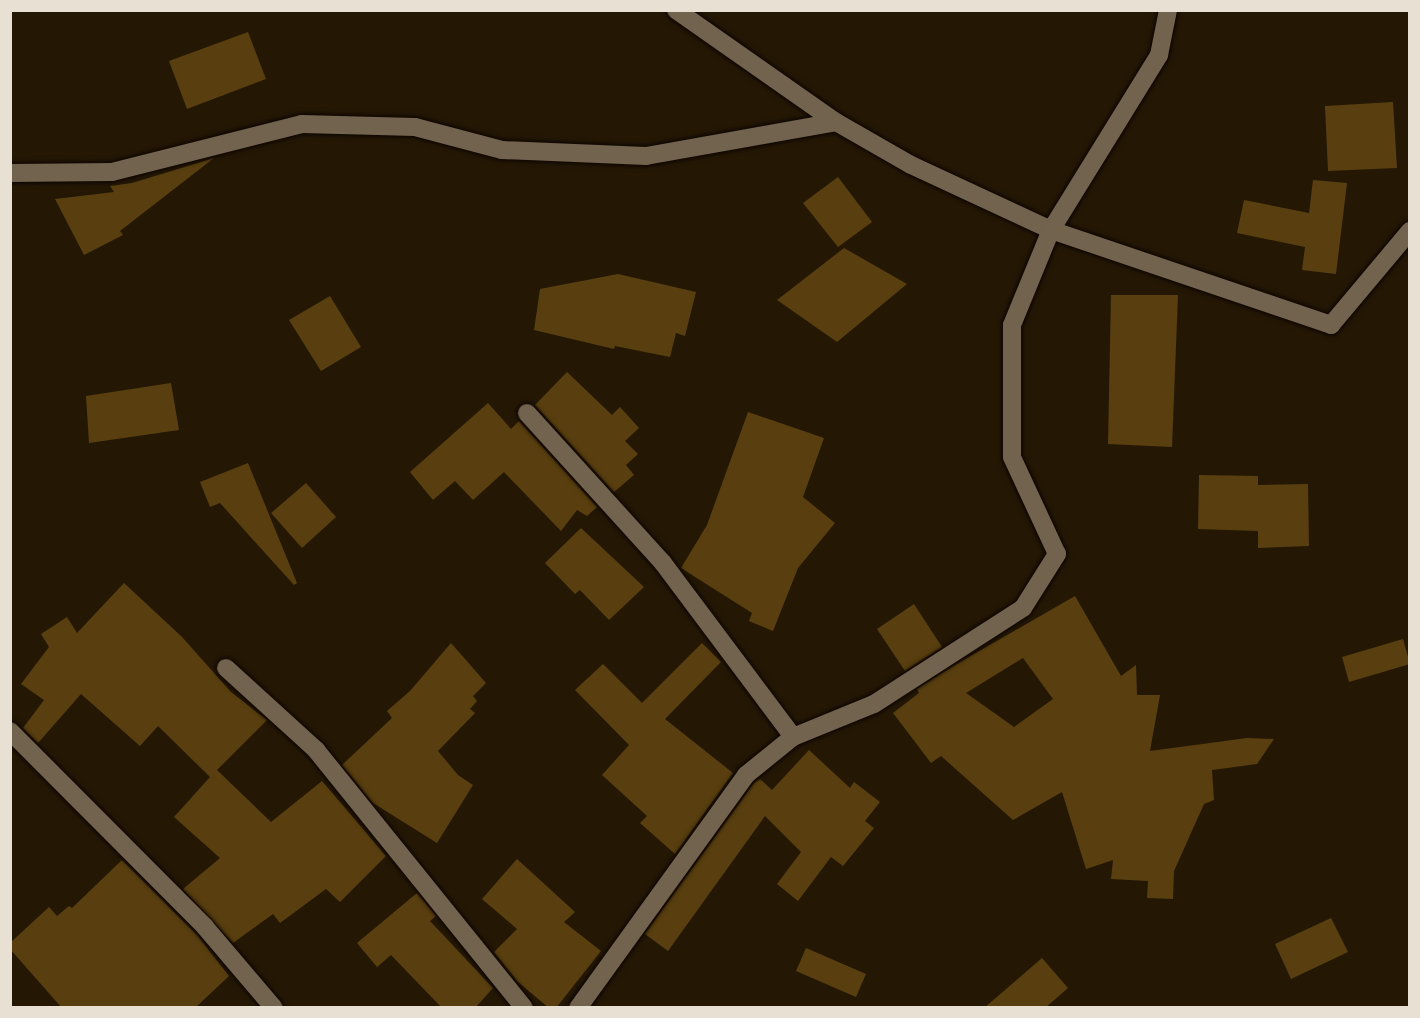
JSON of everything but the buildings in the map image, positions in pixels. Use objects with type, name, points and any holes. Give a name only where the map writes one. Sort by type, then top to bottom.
[{"type":"street","points":[[676,10],[836,122],[910,165],[1051,230],[1331,325],[1410,231]]},
{"type":"street","points":[[578,1008],[746,775],[793,737],[874,704],[1023,608],[1058,554],[1012,457],[1012,325],[1051,230],[1159,55],[1168,10]]},
{"type":"street","points":[[10,174],[112,172],[302,124],[415,127],[501,150],[646,156],[836,122]]},
{"type":"street","points":[[527,413],[663,563],[793,737]]},
{"type":"street","points":[[226,668],[316,750],[524,1008]]},
{"type":"street","points":[[10,731],[205,927],[274,1008]]}]
